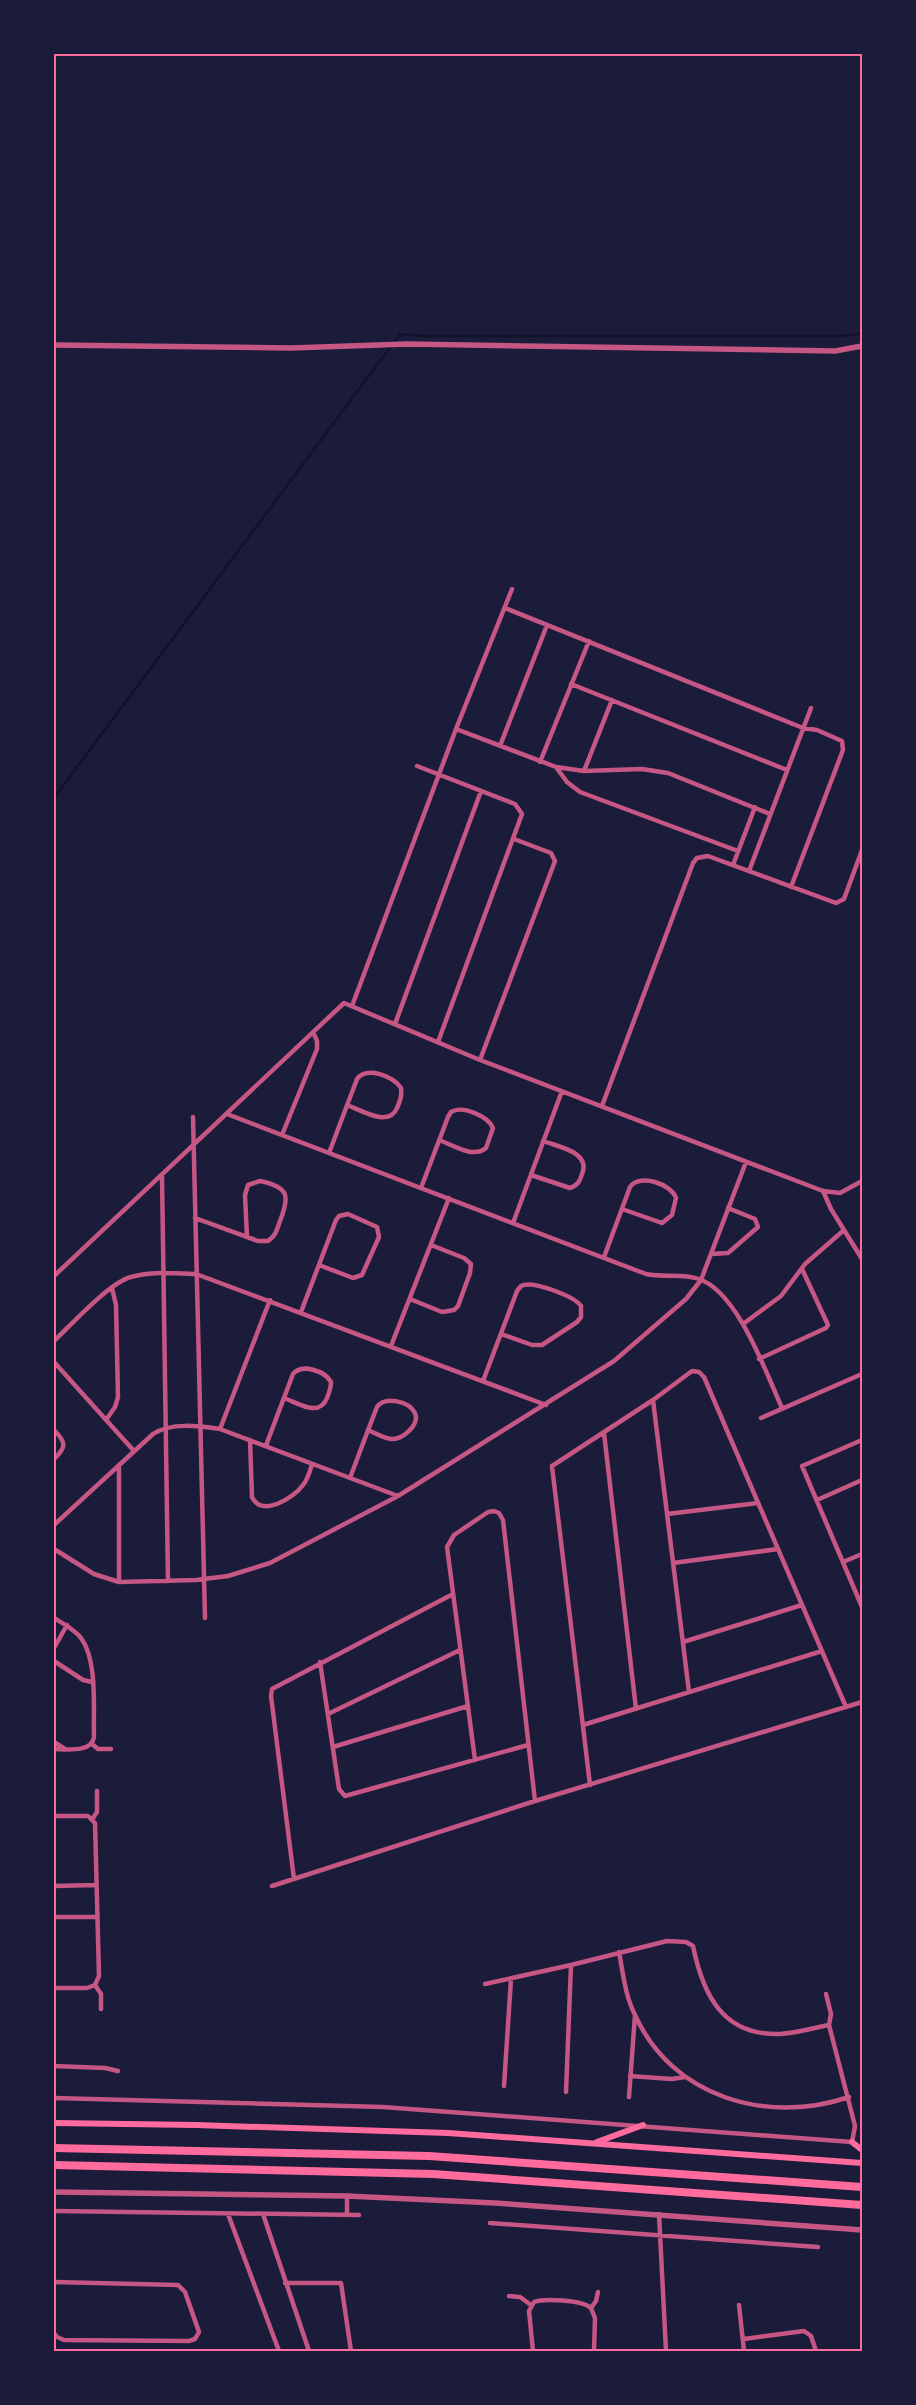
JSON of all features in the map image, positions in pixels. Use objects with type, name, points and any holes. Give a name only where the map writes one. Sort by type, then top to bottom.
[{"type":"highway","points":[[54,2148],[430,2156],[862,2187]]},
{"type":"highway","points":[[54,2166],[433,2174],[862,2205]]},
{"type":"main road","points":[[54,2123],[403,2130],[596,2142],[862,2163]]},
{"type":"main road","points":[[596,2142],[643,2125]]},
{"type":"main road","points":[[852,2142],[862,2150]]},
{"type":"street","points":[[54,345],[291,348],[396,344],[835,352],[862,346]]},
{"type":"street","points":[[352,1006],[456,729],[512,589]]},
{"type":"street","points":[[505,608],[803,728],[817,730],[842,741],[844,748],[791,887]]},
{"type":"street","points":[[500,746],[547,625]]},
{"type":"street","points":[[540,762],[589,641]]},
{"type":"street","points":[[572,684],[787,770]]},
{"type":"street","points":[[584,771],[612,700]]},
{"type":"street","points":[[750,871],[810,708]]},
{"type":"street","points":[[456,729],[556,767],[584,771],[642,769],[668,773],[770,814]]},
{"type":"street","points":[[417,766],[515,804],[521,810],[521,820],[438,1042]]},
{"type":"street","points":[[556,767],[567,782],[580,792],[738,851]]},
{"type":"street","points":[[395,1024],[482,791]]},
{"type":"street","points":[[733,865],[755,808]]},
{"type":"street","points":[[480,1060],[555,861],[551,853],[514,839]]},
{"type":"street","points":[[602,1106],[693,863],[697,858],[705,855],[839,903],[844,899],[862,850]]},
{"type":"street","points":[[54,1276],[344,1003],[480,1060],[823,1191],[840,1193],[862,1181]]},
{"type":"street","points":[[282,1135],[317,1049],[317,1041],[313,1032]]},
{"type":"street","points":[[329,1152],[347,1105],[357,1079],[364,1073],[373,1073],[394,1081],[400,1088],[402,1095],[396,1112],[389,1117],[380,1118],[347,1105]]},
{"type":"street","points":[[513,1223],[562,1091]]},
{"type":"street","points":[[421,1188],[439,1140],[449,1114],[456,1109],[463,1110],[486,1120],[493,1128],[486,1148],[477,1153],[439,1140]]},
{"type":"street","points":[[227,1114],[652,1275],[691,1277],[716,1287],[742,1324],[782,1408]]},
{"type":"street","points":[[193,1116],[205,1618]]},
{"type":"street","points":[[531,1175],[567,1188],[576,1185],[582,1175],[584,1164],[580,1156],[544,1141]]},
{"type":"street","points":[[54,1549],[94,1574],[119,1582],[168,1581],[228,1576],[260,1567],[398,1496],[546,1405],[638,1342],[691,1295],[701,1280],[746,1162]]},
{"type":"street","points":[[162,1176],[168,1581]]},
{"type":"street","points":[[604,1257],[622,1209],[632,1184],[640,1180],[669,1189],[676,1198],[672,1215],[662,1223],[622,1209]]},
{"type":"street","points":[[195,1218],[247,1237],[261,1242],[268,1241],[274,1236],[287,1203],[287,1197],[282,1190],[260,1181],[248,1186],[245,1194],[247,1237]]},
{"type":"street","points":[[823,1191],[828,1204],[862,1259]]},
{"type":"street","points":[[391,1346],[449,1198]]},
{"type":"street","points":[[711,1254],[728,1253],[758,1227],[755,1219],[728,1208]]},
{"type":"street","points":[[301,1312],[319,1265],[339,1216],[348,1214],[377,1227],[379,1237],[362,1275],[353,1278],[319,1265]]},
{"type":"street","points":[[742,1324],[781,1296],[802,1269],[844,1230]]},
{"type":"street","points":[[410,1299],[445,1312],[454,1310],[458,1306],[470,1273],[470,1264],[464,1258],[431,1245]]},
{"type":"street","points":[[759,1359],[826,1328],[828,1325],[802,1269]]},
{"type":"street","points":[[54,1341],[112,1288],[130,1277],[163,1273],[196,1274],[270,1300],[546,1405]]},
{"type":"street","points":[[483,1381],[517,1291],[524,1284],[534,1284],[573,1299],[581,1306],[581,1317],[577,1322],[542,1344],[532,1345],[501,1334]]},
{"type":"street","points":[[106,1420],[115,1407],[118,1397],[116,1305],[112,1288]]},
{"type":"street","points":[[220,1429],[270,1300]]},
{"type":"street","points":[[54,1362],[134,1451]]},
{"type":"street","points":[[266,1446],[284,1398],[293,1374],[299,1368],[307,1368],[323,1374],[330,1382],[325,1402],[318,1408],[312,1409],[284,1398]]},
{"type":"street","points":[[590,1785],[552,1466],[653,1400],[688,1372],[695,1371],[704,1377],[846,1707]]},
{"type":"street","points":[[761,1418],[862,1374]]},
{"type":"street","points":[[350,1478],[368,1430],[377,1407],[383,1401],[392,1400],[407,1406],[415,1414],[416,1420],[413,1426],[398,1438],[390,1438],[368,1430]]},
{"type":"street","points":[[653,1400],[689,1692]]},
{"type":"street","points":[[54,1525],[152,1434],[165,1428],[200,1426],[220,1429],[398,1496]]},
{"type":"street","points":[[54,1430],[64,1440],[65,1446],[54,1459]]},
{"type":"street","points":[[604,1433],[636,1709]]},
{"type":"street","points":[[250,1440],[252,1497],[255,1503],[261,1507],[271,1505],[297,1492],[305,1483],[312,1464]]},
{"type":"street","points":[[862,1440],[802,1466],[862,1607]]},
{"type":"street","points":[[119,1465],[119,1582]]},
{"type":"street","points":[[817,1500],[862,1480]]},
{"type":"street","points":[[667,1514],[758,1503]]},
{"type":"street","points":[[475,1760],[448,1551],[450,1540],[488,1512],[497,1512],[503,1520],[535,1802]]},
{"type":"street","points":[[673,1563],[778,1549]]},
{"type":"street","points":[[843,1562],[862,1554]]},
{"type":"street","points":[[294,1878],[271,1696],[272,1689],[320,1662],[453,1594]]},
{"type":"street","points":[[683,1642],[802,1605]]},
{"type":"street","points":[[54,1618],[77,1633],[85,1644],[90,1656],[94,1737],[92,1744],[86,1747],[54,1749]]},
{"type":"street","points":[[54,1648],[67,1626]]},
{"type":"street","points":[[328,1714],[460,1650]]},
{"type":"street","points":[[582,1725],[822,1651]]},
{"type":"street","points":[[54,1661],[84,1680],[92,1682]]},
{"type":"street","points":[[320,1662],[340,1791],[345,1796],[528,1745]]},
{"type":"street","points":[[272,1886],[535,1802],[862,1702]]},
{"type":"street","points":[[333,1747],[468,1706]]},
{"type":"street","points":[[54,1742],[66,1749]]},
{"type":"street","points":[[92,1744],[98,1748],[111,1749]]},
{"type":"street","points":[[54,1988],[86,1988],[95,1985],[99,1976],[95,1825],[93,1818],[96,1812],[97,1791]]},
{"type":"street","points":[[54,1816],[86,1816],[93,1818]]},
{"type":"street","points":[[54,1886],[96,1886]]},
{"type":"street","points":[[54,1918],[97,1916]]},
{"type":"street","points":[[485,1984],[667,1941],[686,1942],[693,1946],[699,1974],[713,2002],[725,2017],[739,2026],[772,2034],[793,2033],[829,2025]]},
{"type":"street","points":[[619,1952],[624,1984],[635,2015],[656,2049],[685,2077],[707,2091],[750,2105],[784,2108],[802,2107],[849,2097]]},
{"type":"street","points":[[566,2092],[571,1965]]},
{"type":"street","points":[[504,2086],[510,1979]]},
{"type":"street","points":[[95,1985],[101,1994],[101,2009]]},
{"type":"street","points":[[54,2098],[383,2107],[852,2142],[855,2126],[829,2025],[831,2014],[826,1994]]},
{"type":"street","points":[[629,2097],[635,2015]]},
{"type":"street","points":[[54,2066],[105,2068],[118,2071]]},
{"type":"street","points":[[630,2076],[685,2077]]},
{"type":"street","points":[[54,2192],[347,2196],[495,2203],[862,2230]]},
{"type":"street","points":[[347,2196],[347,2215]]},
{"type":"street","points":[[54,2211],[359,2215]]},
{"type":"street","points":[[228,2214],[279,2351]]},
{"type":"street","points":[[263,2214],[308,2351]]},
{"type":"street","points":[[659,2214],[666,2351]]},
{"type":"street","points":[[490,2223],[818,2247]]},
{"type":"street","points":[[54,2282],[174,2284],[181,2286],[185,2292],[198,2329],[198,2337],[189,2341],[64,2340],[55,2335]]},
{"type":"street","points":[[285,2283],[341,2283],[351,2351]]},
{"type":"street","points":[[591,2308],[596,2301],[598,2292]]},
{"type":"street","points":[[509,2296],[520,2297],[531,2305]]},
{"type":"street","points":[[533,2351],[529,2311],[531,2305],[541,2300],[581,2302],[591,2308],[594,2314],[594,2351]]},
{"type":"street","points":[[739,2305],[744,2351]]},
{"type":"street","points":[[744,2339],[804,2331],[811,2336],[816,2351]]},
{"type":"waterway","points":[[54,798],[400,334],[423,336],[841,336],[862,333]]}]
